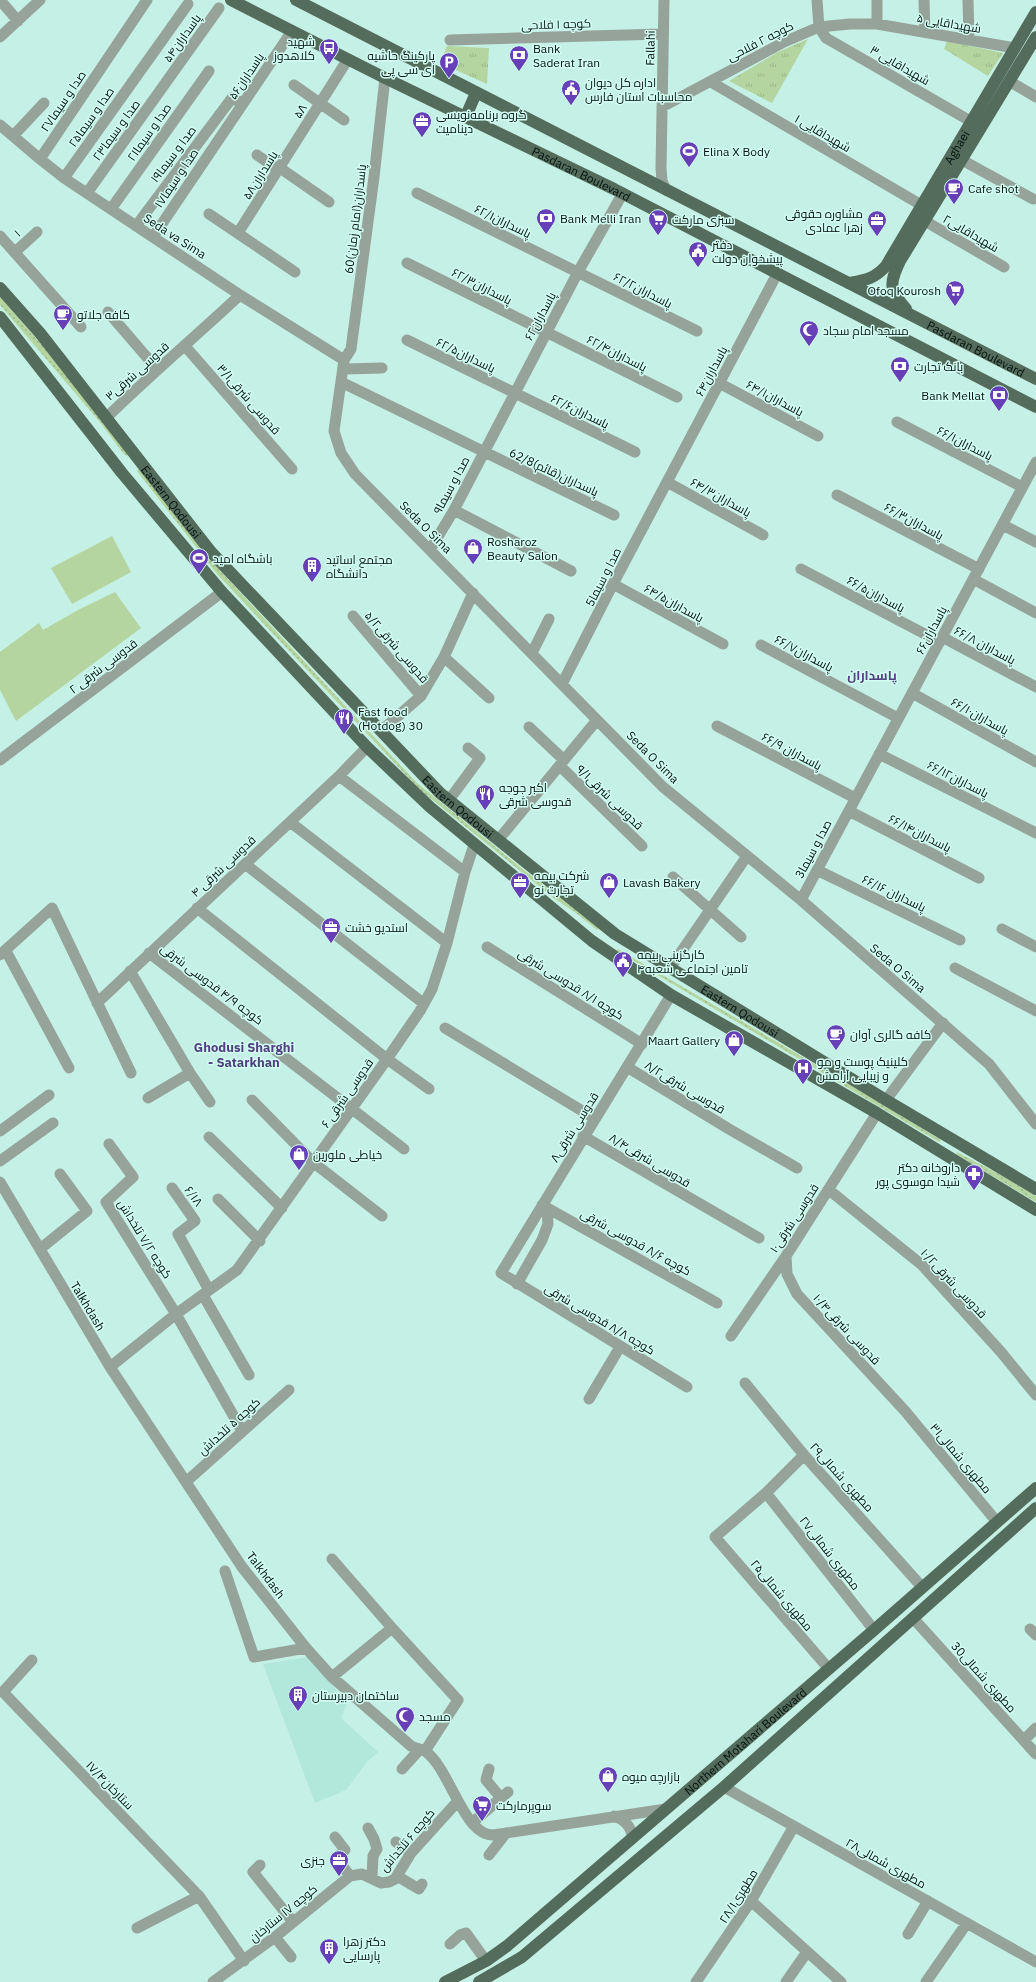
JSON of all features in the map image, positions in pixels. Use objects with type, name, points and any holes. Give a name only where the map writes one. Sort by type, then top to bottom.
[{"type":"main road","name":"Pasdaran Boulevard","points":[[231,0],[385,78],[623,193],[1036,407]]},
{"type":"main road","name":"Pasdaran Boulevard","points":[[296,0],[312,4],[476,93],[1036,379]]},
{"type":"main road","name":"Aghaei","points":[[892,278],[921,215],[972,122],[1036,12]]},
{"type":"main road","name":"Aghaei","points":[[849,283],[866,280],[878,275],[886,266],[921,215],[962,160],[1036,37]]},
{"type":"main road","points":[[466,116],[476,93]]},
{"type":"main road","points":[[882,271],[883,278],[892,278],[891,283],[894,293],[909,314]]},
{"type":"main road","name":"Eastern Qodousi","points":[[0,288],[40,333],[107,417],[138,460],[226,569],[413,765],[449,800],[615,934],[886,1100],[1033,1185]]},
{"type":"main road","name":"Eastern Qodousi","points":[[0,317],[122,473],[222,592],[367,747],[430,807],[474,845],[605,950],[671,994],[877,1113],[1036,1210]]},
{"type":"main road","points":[[122,473],[138,460]]},
{"type":"main road","points":[[605,950],[615,934]]},
{"type":"main road","name":"Northern Motahari Boulevard","points":[[445,1982],[486,1961],[507,1946],[874,1630],[1036,1488]]},
{"type":"main road","name":"Northern Motahari Boulevard","points":[[479,1982],[522,1957],[724,1787],[1036,1508]]},
{"type":"street","points":[[0,0],[18,20]]},
{"type":"street","points":[[0,37],[40,0]]},
{"type":"street","name":"صدا و سیما۲۷","points":[[40,160],[147,0]]},
{"type":"street","name":"Fallahi","points":[[664,0],[661,168],[662,181],[666,190]]},
{"type":"street","points":[[817,0],[819,27]]},
{"type":"street","points":[[877,0],[878,24]]},
{"type":"street","points":[[924,0],[925,32]]},
{"type":"street","points":[[968,0],[969,39]]},
{"type":"street","name":"صدا و سیما۲۵","points":[[64,178],[139,70],[188,4]]},
{"type":"street","name":"پاسداران۵۴","points":[[167,83],[219,8]]},
{"type":"street","name":"کوچه ۲ فلاحی","points":[[662,107],[784,42],[819,27],[850,24],[878,24]]},
{"type":"street","name":"۵ شهیداقایی","points":[[878,24],[1015,48]]},
{"type":"street","name":"۳ شهیداقایی","points":[[819,27],[826,38],[972,122]]},
{"type":"street","name":"پاسداران۵۶","points":[[221,135],[292,31]]},
{"type":"street","name":"کوچه ۱ فلاحی","points":[[450,40],[663,34]]},
{"type":"street","points":[[320,104],[348,59]]},
{"type":"street","name":"صدا و سیما۲۱","points":[[111,209],[209,71]]},
{"type":"street","name":"60پاسداران(امام زمان)","points":[[344,365],[351,349],[374,178],[385,78]]},
{"type":"street","name":"۱ شهیداقایی","points":[[711,82],[921,215]]},
{"type":"street","points":[[1009,82],[1036,97]]},
{"type":"street","name":"صدا و سیما۲۳","points":[[87,193],[167,83]]},
{"type":"street","points":[[294,85],[344,120]]},
{"type":"street","name":"صدا و سیما۱۹","points":[[136,226],[232,98],[242,103]]},
{"type":"street","points":[[13,136],[44,103]]},
{"type":"street","name":"۵۸","points":[[302,132],[320,104]]},
{"type":"street","name":"Seda va Sima","points":[[0,125],[40,160],[64,178],[344,365]]},
{"type":"street","name":"پاسداران۵۸","points":[[238,233],[302,132]]},
{"type":"street","name":"صدا و سیما۱۷","points":[[153,236],[221,135]]},
{"type":"street","points":[[257,155],[328,202]]},
{"type":"street","points":[[962,160],[1032,199]]},
{"type":"street","points":[[639,176],[651,175],[661,168]]},
{"type":"street","name":"پاسداران۶۲/۱","points":[[417,193],[578,272]]},
{"type":"street","name":"پاسداران۶۲","points":[[483,453],[578,272],[623,193]]},
{"type":"street","points":[[209,214],[295,272]]},
{"type":"street","name":"شهیداقایی۲","points":[[921,215],[1004,267]]},
{"type":"street","name":"۱","points":[[15,252],[37,232]]},
{"type":"street","points":[[0,236],[81,327]]},
{"type":"street","name":"پاسداران۶۲/۳","points":[[407,262],[546,332]]},
{"type":"street","name":"پاسداران۶۲/۲","points":[[578,272],[697,331]]},
{"type":"street","name":"پاسداران۶۴","points":[[667,482],[778,272]]},
{"type":"street","name":"قدوسی شرقی۳","points":[[107,417],[157,368],[185,346],[240,295]]},
{"type":"street","points":[[108,312],[157,368]]},
{"type":"street","name":"پاسداران۶۲/۴","points":[[546,332],[677,397]]},
{"type":"street","name":"پاسداران۶۲/۵","points":[[407,340],[514,393]]},
{"type":"street","name":"قدوسی شرقی۳/۱","points":[[185,346],[292,469]]},
{"type":"street","points":[[344,365],[382,368]]},
{"type":"street","name":"Seda O Sima","points":[[344,365],[334,431],[341,453],[355,474],[663,787],[801,900],[943,1022],[990,1064],[1034,1117]]},
{"type":"street","name":"62/8پاسداران(قائم)","points":[[341,382],[483,453],[614,515]]},
{"type":"street","name":"پاسداران۶۴/۱","points":[[719,384],[818,436]]},
{"type":"street","name":"پاسداران۶۲/۶","points":[[514,393],[635,452]]},
{"type":"street","name":"پاسداران۶۶/۱","points":[[897,422],[1022,487]]},
{"type":"street","name":"صدا و سیما۹","points":[[430,550],[454,510],[483,453]]},
{"type":"street","name":"پاسداران۶۶","points":[[849,810],[1022,487],[1035,466]]},
{"type":"street","name":"پاسداران۶۴/۳","points":[[667,482],[763,535]]},
{"type":"street","name":"5صدا و سیما","points":[[562,684],[667,482]]},
{"type":"street","name":"پاسداران۶۶/۳","points":[[837,495],[976,574],[1036,613]]},
{"type":"street","points":[[454,510],[571,571]]},
{"type":"street","points":[[1002,525],[1036,542]]},
{"type":"street","name":"پاسداران۶۶/۵","points":[[801,569],[941,639]]},
{"type":"street","name":"پاسداران۶۴/۵","points":[[613,584],[723,644]]},
{"type":"street","name":"قدوسی شرقی ۲","points":[[0,760],[222,592]]},
{"type":"street","points":[[381,731],[422,696],[444,658],[473,593]]},
{"type":"street","name":"قدوسی شرقی۵/۲","points":[[353,616],[422,696]]},
{"type":"street","points":[[532,653],[549,619]]},
{"type":"street","name":"پاسداران ۶۶/۸","points":[[941,639],[1036,687]]},
{"type":"street","name":"پاسداران۶۶/۷","points":[[761,645],[898,718]]},
{"type":"street","points":[[444,658],[489,698]]},
{"type":"street","name":"پاسداران۶۶/۱۰","points":[[912,693],[1036,762]]},
{"type":"street","points":[[499,839],[597,720]]},
{"type":"street","name":"پاسداران ۶۶/۹","points":[[717,726],[855,798]]},
{"type":"street","name":"قدوسی شرقی۹/۱","points":[[529,727],[642,846]]},
{"type":"street","name":"قدوسی شرقی ۴","points":[[97,1003],[130,970],[339,776],[367,747]]},
{"type":"street","points":[[449,800],[480,758],[468,748]]},
{"type":"street","name":"پاسداران۶۶/۱۲","points":[[879,754],[1036,833]]},
{"type":"street","points":[[339,776],[465,872]]},
{"type":"street","name":"3صدا و سیما","points":[[801,900],[849,810]]},
{"type":"street","name":"پاسداران۶۶/۱۴","points":[[849,810],[980,878]]},
{"type":"street","points":[[290,822],[447,943]]},
{"type":"street","name":"قدوسی شرقی ۶","points":[[110,1367],[176,1314],[237,1270],[260,1241],[387,1059],[432,989],[447,943],[465,872],[474,845]]},
{"type":"street","points":[[670,968],[747,856]]},
{"type":"street","points":[[245,864],[423,1003]]},
{"type":"street","name":"پاسداران ۶۶/۱۶","points":[[817,870],[960,940]]},
{"type":"street","points":[[673,877],[741,937]]},
{"type":"street","points":[[69,1068],[3,953],[52,908],[131,1073]]},
{"type":"street","points":[[197,908],[387,1059],[428,1089]]},
{"type":"street","points":[[1002,929],[1036,947]]},
{"type":"street","name":"کوچه ۸/۱ قدوسی شرقی","points":[[487,947],[642,1044]]},
{"type":"street","name":"کوچه ۴/۹ قدوسی شرقی","points":[[150,953],[404,1149]]},
{"type":"street","points":[[955,968],[1036,1011]]},
{"type":"street","points":[[130,970],[190,1073],[210,1102]]},
{"type":"street","name":"قدوسی شرقی۸","points":[[501,1273],[544,1207],[583,1136],[642,1044],[671,994]]},
{"type":"street","points":[[886,1100],[943,1022]]},
{"type":"street","points":[[445,1028],[594,1118]]},
{"type":"street","name":"قدوسی شرقی۸/۲","points":[[627,1067],[729,1129],[798,1168]]},
{"type":"street","points":[[148,1098],[190,1073]]},
{"type":"street","points":[[0,1131],[49,1095]]},
{"type":"street","points":[[252,1100],[314,1163],[382,1216]]},
{"type":"street","name":"قدوسی شرقی۱۰","points":[[731,1336],[786,1256],[877,1113]]},
{"type":"street","points":[[0,1161],[53,1124]]},
{"type":"street","name":"قدوسی شرقی۸/۴","points":[[583,1136],[759,1238]]},
{"type":"street","points":[[209,1137],[282,1208]]},
{"type":"street","name":"کوچه ۷/۲ تلخداش","points":[[109,1144],[132,1177],[106,1202],[176,1314]]},
{"type":"street","points":[[40,1249],[87,1211],[60,1174]]},
{"type":"street","name":"Talkhdash","points":[[0,1182],[110,1367],[242,1567],[306,1648],[332,1677],[411,1746],[422,1750],[441,1768],[458,1801],[472,1823],[484,1834],[506,1833],[666,1809]]},
{"type":"street","name":"۶/۱۸","points":[[172,1188],[195,1221],[178,1234],[206,1293]]},
{"type":"street","name":"قدوسی شرقی۱۰/۲","points":[[829,1190],[922,1265],[1001,1352],[1036,1395]]},
{"type":"street","points":[[218,1199],[260,1241]]},
{"type":"street","points":[[518,1284],[542,1240],[548,1224],[544,1207]]},
{"type":"street","name":"کوچه ۸/۶ قدوسی شرقی","points":[[544,1207],[717,1303]]},
{"type":"street","name":"قدوسی شرقی۱۰/۴","points":[[786,1256],[787,1274],[797,1294],[905,1411]]},
{"type":"street","name":"کوچه ۸/۸ قدوسی شرقی","points":[[501,1273],[686,1387]]},
{"type":"street","points":[[206,1293],[249,1375]]},
{"type":"street","points":[[176,1314],[242,1431]]},
{"type":"street","points":[[589,1398],[620,1347]]},
{"type":"street","name":"مطهرى شمالى۲۹","points":[[745,1383],[804,1455],[922,1587]]},
{"type":"street","name":"کوچه ۵ تلخداش","points":[[186,1481],[289,1390]]},
{"type":"street","name":"مطهرى شمالى۳۱","points":[[905,1411],[997,1522]]},
{"type":"street","points":[[766,1493],[804,1455]]},
{"type":"street","name":"مطهرى شمالى۲۵","points":[[766,1493],[716,1537],[828,1669]]},
{"type":"street","name":"مطهرى شمالى۲۷","points":[[766,1493],[874,1630]]},
{"type":"street","points":[[332,1559],[392,1628],[458,1700],[422,1750],[402,1769]]},
{"type":"street","points":[[225,1571],[254,1657],[306,1648]]},
{"type":"street","name":"مطهرى شمالى30","points":[[913,1618],[1036,1754]]},
{"type":"street","points":[[332,1677],[392,1628]]},
{"type":"street","name":"ستارخان۱۷/۴","points":[[32,1660],[3,1692],[199,1896],[244,1961]]},
{"type":"street","points":[[1024,1740],[1036,1728]]},
{"type":"street","points":[[472,1823],[504,1795],[486,1780],[489,1770]]},
{"type":"street","name":"مطهرى شمالى۲۸","points":[[724,1787],[1036,1962]]},
{"type":"street","name":"کوچه ۶ تلخداش","points":[[372,1877],[381,1883],[389,1882],[397,1876],[411,1854],[458,1801]]},
{"type":"street","points":[[614,1816],[624,1821],[630,1827],[633,1838]]},
{"type":"street","name":"مطهری۲۸/۱","points":[[700,1980],[751,1901],[794,1826]]},
{"type":"street","points":[[335,1837],[345,1850],[336,1858],[350,1876],[362,1874],[372,1877],[373,1856],[377,1849],[368,1828]]},
{"type":"street","points":[[489,1855],[506,1833]]},
{"type":"street","points":[[396,1842],[411,1854]]},
{"type":"street","points":[[260,1866],[253,1872],[293,1922]]},
{"type":"street","name":"کوچه ۱۷ ستارخان","points":[[213,1982],[276,1937],[350,1876]]},
{"type":"street","points":[[397,1876],[420,1888],[422,1884]]},
{"type":"street","points":[[137,1928],[199,1896]]},
{"type":"street","points":[[751,1901],[841,1982]]},
{"type":"street","points":[[908,1934],[928,1901]]},
{"type":"street","points":[[926,1982],[967,1923]]},
{"type":"street","points":[[450,1944],[466,1932],[486,1961]]},
{"type":"street","points":[[276,1937],[291,1958]]},
{"type":"street","points":[[786,1982],[807,1952]]},
{"type":"shaded area","points":[[309,1657],[347,1703],[341,1718],[378,1752],[366,1763],[346,1790],[315,1803],[263,1664]]},
{"type":"green space","points":[[808,39],[772,103],[729,81],[778,52]]},
{"type":"green space","points":[[947,41],[1003,53],[988,76],[944,49]]},
{"type":"green space","points":[[447,46],[489,48],[487,84],[440,63]]},
{"type":"green space","points":[[0,297],[48,352],[124,446],[128,457],[123,453],[99,421],[0,305]]},
{"type":"green space","points":[[139,469],[165,499],[213,563],[416,782],[525,871],[600,927],[597,930],[576,913],[555,899],[419,789],[217,574],[137,471]]},
{"type":"green space","points":[[112,536],[131,572],[72,604],[51,568]]},
{"type":"green space","points":[[115,592],[141,628],[16,721],[0,690],[0,652],[39,623],[43,630],[78,610]]},
{"type":"green space","points":[[618,949],[854,1087],[941,1140],[939,1142],[617,951]]},
{"type":"green space","points":[[957,1152],[1012,1181],[1036,1196],[1036,1202],[956,1154]]},
{"type":"place","name":"شهید کلاهدوز","points":[[329,65]]},
{"type":"place","name":"Bank Saderat Iran","points":[[519,72]]},
{"type":"place","name":"پارکینگ حاشیه ای سی پی","points":[[449,79]]},
{"type":"place","name":"اداره کل دیوان محاسبات استان فارس","points":[[571,106]]},
{"type":"place","name":"گروه برنامه‌نویسی دینامیت","points":[[422,138]]},
{"type":"place","name":"Elina X Body","points":[[689,168]]},
{"type":"place","name":"Cafe shot","points":[[954,205]]},
{"type":"place","name":"Bank Melli Iran","points":[[546,235]]},
{"type":"place","name":"سبزی مارکت","points":[[658,236]]},
{"type":"place","name":"مشاوره حقوقی زهرا عمادی","points":[[877,237]]},
{"type":"place","name":"دفتر پیشخوان دولت","points":[[698,268]]},
{"type":"place","name":"Ofoq Kourosh","points":[[955,307]]},
{"type":"place","name":"کافه جلاتو","points":[[63,331]]},
{"type":"place","name":"مسجد امام سجاد","points":[[809,347]]},
{"type":"place","name":"بانک تجارت","points":[[900,383]]},
{"type":"place","name":"Bank Mellat","points":[[999,412]]},
{"type":"place","name":"Rosharoz Beauty Salon","points":[[473,565]]},
{"type":"place","name":"باشگاه امید","points":[[199,575]]},
{"type":"place","name":"مجتمع اساتید دانشگاه","points":[[312,583]]},
{"type":"place","name":"Fast food (Hotdog) 30","points":[[344,735]]},
{"type":"place","name":"اکبر جوجه قدوسی شرقی","points":[[485,811]]},
{"type":"place","name":"شرکت بیمه تجارت نو","points":[[520,899]]},
{"type":"place","name":"Lavash Bakery","points":[[609,899]]},
{"type":"place","name":"استدیو خشت","points":[[331,944]]},
{"type":"place","name":"کارگزینی بیمه تامین اجتماعی شعبه۴","points":[[623,978]]},
{"type":"place","name":"کافه گالری آوان","points":[[836,1051]]},
{"type":"place","name":"Maart Gallery","points":[[734,1057]]},
{"type":"place","name":"کلینیک پوست و مو و زیبایی آرامش","points":[[803,1085]]},
{"type":"place","name":"خیاطی ملورین","points":[[299,1171]]},
{"type":"place","name":"داروخانه دکتر شیدا موسوی پور","points":[[974,1191]]},
{"type":"place","name":"ساختمان دبیرستان","points":[[298,1712]]},
{"type":"place","name":"مسجد","points":[[405,1733]]},
{"type":"place","name":"بازارچه میوه","points":[[608,1793]]},
{"type":"place","name":"سوپرمارکت","points":[[482,1822]]},
{"type":"place","name":"جنزی","points":[[339,1877]]},
{"type":"place","name":"دکتر زهرا پارسایی","points":[[329,1965]]},
{"type":"district","name":"پاسداران","points":[[872,675]]},
{"type":"district","name":"Ghodusi Sharghi - Satarkhan","points":[[244,1054]]}]
